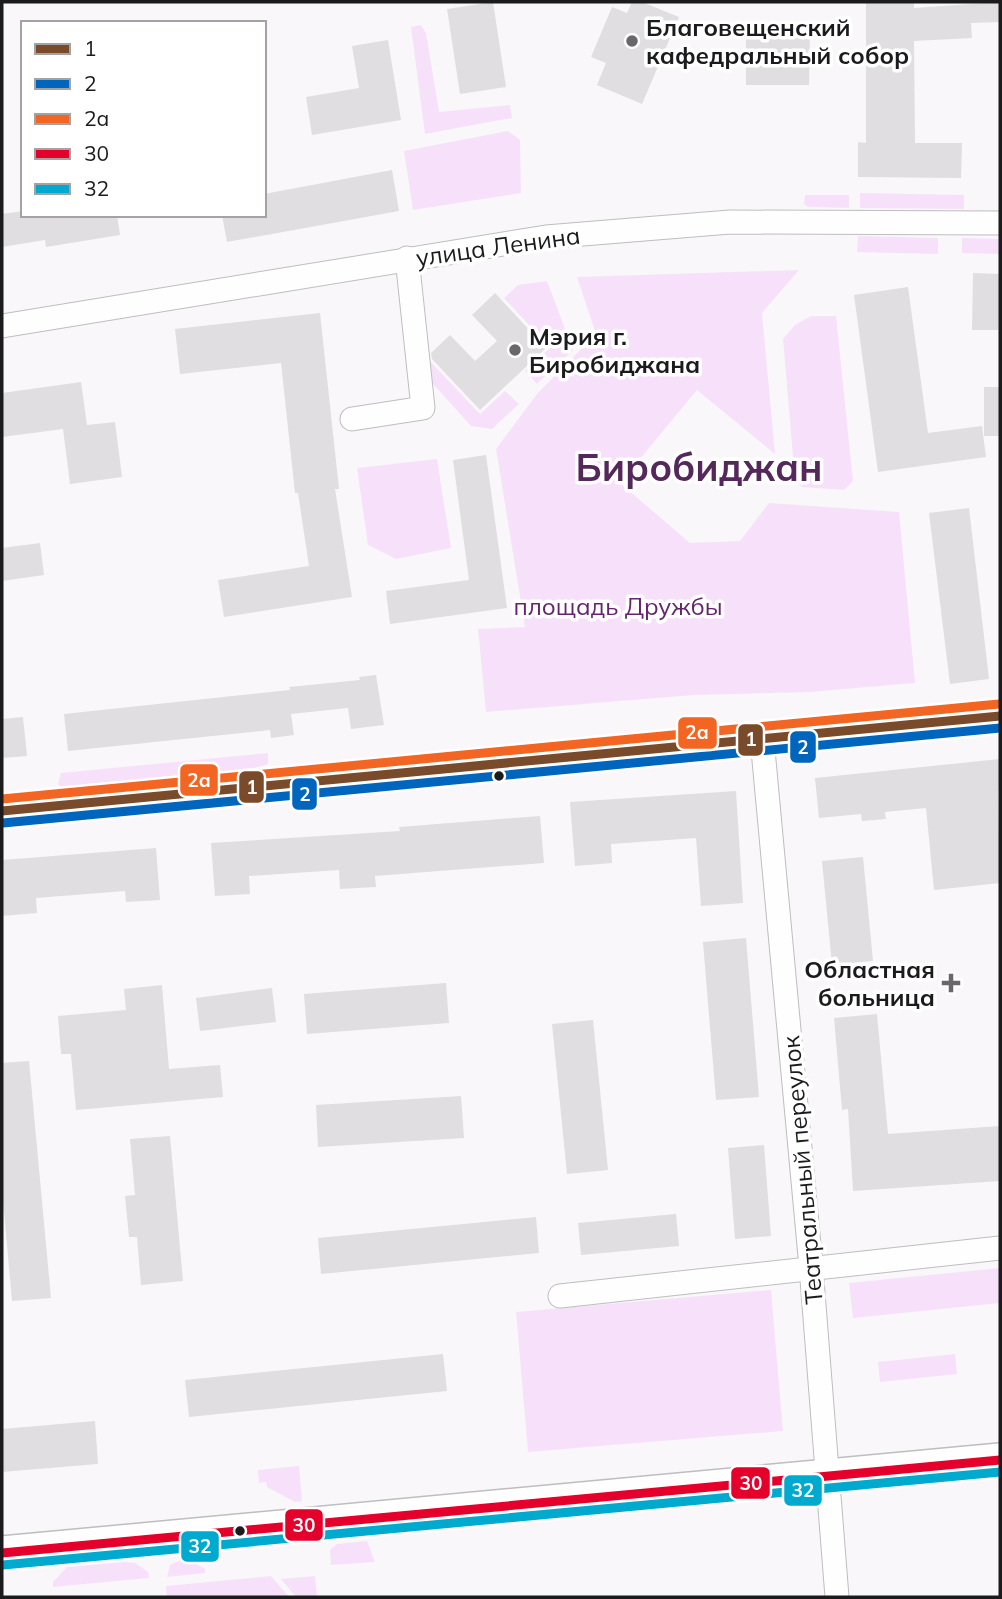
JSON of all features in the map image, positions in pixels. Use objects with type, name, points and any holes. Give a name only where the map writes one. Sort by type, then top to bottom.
[{"type":"main road","points":[[2,811],[1000,716]]},
{"type":"main road","points":[[2,1553],[1000,1460]]},
{"type":"street","name":"улица Ленина","points":[[2,326],[546,237],[730,222],[1000,223]]},
{"type":"street","points":[[352,419],[423,408],[407,258]]},
{"type":"street","name":"Театральный переулок","points":[[762,739],[811,1268],[838,1597]]},
{"type":"street","points":[[560,1296],[1000,1248]]},
{"type":"green space","points":[[421,25],[426,33],[439,112],[510,105],[512,118],[425,134],[411,27]]},
{"type":"green space","points":[[508,131],[520,140],[521,193],[413,210],[404,151]]},
{"type":"green space","points":[[860,193],[964,195],[964,209],[860,208]]},
{"type":"green space","points":[[805,195],[849,195],[849,208],[808,207],[804,204]]},
{"type":"green space","points":[[858,236],[938,238],[938,254],[857,252]]},
{"type":"green space","points":[[962,238],[1000,239],[1000,254],[962,253]]},
{"type":"green space","name":"площадь Дружбы","points":[[799,270],[762,313],[775,454],[697,390],[620,483],[690,543],[740,541],[769,503],[899,512],[915,683],[810,692],[694,695],[486,712],[478,629],[525,627],[496,449],[537,394],[596,334],[577,277]]},
{"type":"green space","points":[[547,281],[573,350],[537,384],[525,371],[550,348],[504,298],[518,285]]},
{"type":"green space","points":[[811,316],[836,316],[853,481],[844,490],[802,487],[795,480],[783,339],[795,325]]},
{"type":"green space","points":[[424,355],[480,414],[505,391],[519,404],[492,429],[471,426],[425,375]]},
{"type":"green space","points":[[437,459],[451,548],[396,559],[368,545],[357,468]]},
{"type":"green space","points":[[268,753],[268,764],[238,773],[61,788],[58,784],[61,773]]},
{"type":"green space","points":[[1000,1268],[1000,1303],[853,1318],[849,1283]]},
{"type":"green space","points":[[771,1290],[783,1431],[528,1452],[516,1312]]},
{"type":"green space","points":[[955,1354],[957,1374],[880,1382],[878,1362]]},
{"type":"green space","points":[[299,1466],[302,1501],[295,1502],[267,1487],[266,1482],[259,1483],[258,1470]]},
{"type":"green space","points":[[367,1541],[375,1562],[331,1565],[330,1550],[337,1544]]},
{"type":"green space","points":[[186,1558],[205,1569],[205,1573],[167,1577],[170,1565]]},
{"type":"green space","points":[[135,1563],[148,1572],[149,1578],[53,1587],[53,1582],[67,1567]]},
{"type":"green space","points":[[271,1576],[289,1597],[167,1597],[166,1586]]},
{"type":"green space","points":[[315,1576],[317,1597],[296,1597],[281,1579]]},
{"type":"building","points":[[493,2],[506,87],[460,94],[447,9]]},
{"type":"building","points":[[632,2],[642,2],[679,17],[642,104],[597,85],[606,63],[591,57],[612,7],[627,13]]},
{"type":"building","points":[[866,2],[914,2],[914,8],[1000,2],[1000,22],[971,23],[972,38],[914,41],[915,143],[962,143],[961,178],[858,177],[858,142],[866,143]]},
{"type":"building","points":[[746,32],[810,32],[809,85],[746,85]]},
{"type":"building","points":[[388,40],[401,120],[312,135],[306,97],[359,88],[352,46]]},
{"type":"building","points":[[392,170],[399,211],[227,242],[222,217],[266,217],[266,194]]},
{"type":"building","points":[[21,211],[21,217],[117,217],[120,235],[46,247],[45,240],[2,247],[2,214]]},
{"type":"building","points":[[973,273],[1000,274],[1000,330],[972,330]]},
{"type":"building","points":[[908,287],[928,433],[982,426],[986,457],[878,472],[854,295]]},
{"type":"building","name":"Мэрия г. Биробиджана","points":[[495,293],[546,348],[480,410],[432,359],[431,353],[450,335],[475,361],[497,341],[472,315]]},
{"type":"building","points":[[320,313],[339,489],[335,489],[352,597],[224,617],[218,580],[309,566],[298,493],[295,493],[281,363],[180,374],[175,329]]},
{"type":"building","points":[[81,382],[87,425],[115,422],[122,477],[70,484],[63,429],[2,437],[2,393]]},
{"type":"building","points":[[984,387],[1000,387],[1000,436],[984,436]]},
{"type":"building","points":[[486,455],[507,608],[390,624],[386,591],[469,580],[453,460]]},
{"type":"building","points":[[969,508],[989,679],[950,684],[929,513]]},
{"type":"building","points":[[40,543],[44,575],[2,581],[2,548]]},
{"type":"building","points":[[376,675],[384,725],[351,729],[348,708],[291,714],[294,735],[271,738],[270,730],[68,751],[64,714],[290,690],[289,687],[360,680],[359,677]]},
{"type":"building","points":[[23,717],[27,756],[2,758],[2,719]]},
{"type":"building","points":[[1000,759],[1000,883],[934,890],[926,808],[885,812],[886,819],[862,821],[861,814],[819,818],[815,778]]},
{"type":"building","points":[[736,791],[743,903],[701,906],[696,838],[611,844],[612,863],[575,866],[570,802]]},
{"type":"building","points":[[540,816],[544,863],[375,876],[376,887],[340,889],[339,870],[249,876],[250,894],[215,896],[211,843],[400,831],[399,827]]},
{"type":"building","points":[[156,848],[160,900],[126,902],[125,891],[36,898],[37,913],[2,916],[2,860]]},
{"type":"building","points":[[863,857],[873,961],[832,965],[822,861]]},
{"type":"building","points":[[746,938],[759,1097],[716,1100],[703,942]]},
{"type":"building","points":[[446,983],[449,1023],[307,1034],[304,994]]},
{"type":"building","points":[[162,985],[169,1069],[220,1065],[223,1097],[76,1110],[71,1054],[61,1054],[58,1016],[126,1010],[124,989]]},
{"type":"building","points":[[272,988],[276,1022],[200,1031],[196,998]]},
{"type":"building","points":[[877,1014],[888,1134],[1000,1126],[1000,1181],[853,1191],[848,1109],[842,1110],[834,1018]]},
{"type":"building","points":[[593,1020],[608,1170],[567,1174],[552,1024]]},
{"type":"building","points":[[29,1061],[51,1298],[12,1301],[2,1189],[2,1063]]},
{"type":"building","points":[[461,1096],[464,1138],[318,1147],[316,1105]]},
{"type":"building","points":[[170,1136],[183,1281],[141,1285],[137,1237],[129,1237],[125,1196],[135,1195],[130,1139]]},
{"type":"building","points":[[764,1145],[771,1236],[735,1239],[728,1148]]},
{"type":"building","points":[[676,1214],[679,1246],[581,1255],[578,1223]]},
{"type":"building","points":[[536,1217],[539,1253],[321,1274],[318,1238]]},
{"type":"building","points":[[443,1354],[447,1391],[189,1417],[185,1380]]},
{"type":"building","points":[[95,1421],[98,1464],[2,1472],[2,1429]]},
{"type":"transit line","name":"2а","points":[[2,799],[999,704]]},
{"type":"transit line","name":"1","points":[[2,811],[1000,716]]},
{"type":"transit line","name":"2","points":[[3,823],[1000,728]]},
{"type":"transit line","name":"30","points":[[2,1553],[1000,1460]]},
{"type":"transit line","name":"32","points":[[3,1565],[1000,1472]]},
{"type":"place","name":"Благовещенский кафедральный собор","points":[[632,41]]},
{"type":"place","name":"Мэрия г. Биробиджана","points":[[515,350]]},
{"type":"place","name":"Областная больница","points":[[951,983]]},
{"type":"district","name":"Биробиджан","points":[[699,467]]}]
